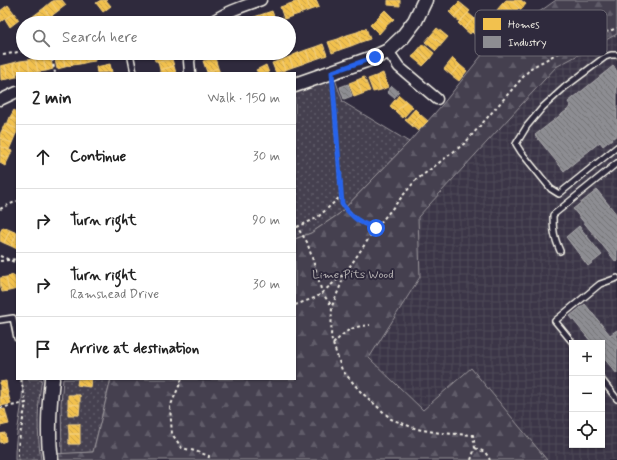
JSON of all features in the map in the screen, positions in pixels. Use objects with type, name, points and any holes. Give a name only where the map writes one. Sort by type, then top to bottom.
[{"type":"street","points":[[220,16],[261,0]]},
{"type":"street","points":[[296,85],[388,51],[402,38],[416,21],[425,0]]},
{"type":"street","points":[[388,51],[399,67],[437,99]]},
{"type":"street","points":[[189,60],[190,72]]},
{"type":"street","points":[[0,100],[16,92]]},
{"type":"street","points":[[51,460],[49,404],[52,380]]},
{"type":"lane","points":[[607,56],[610,54],[617,56]]},
{"type":"lane","points":[[607,56],[565,87],[543,107],[527,126],[516,144],[551,189],[559,194],[617,147]]},
{"type":"lane","points":[[131,60],[134,72]]},
{"type":"lane","points":[[560,251],[555,238],[553,215],[617,163]]},
{"type":"lane","points":[[571,340],[555,321],[600,284],[617,278]]},
{"type":"lane","points":[[0,320],[13,318],[16,333]]},
{"type":"lane","points":[[605,384],[617,399]]},
{"type":"path","points":[[607,33],[617,28]]},
{"type":"path","points":[[3,55],[16,52]]},
{"type":"path","points":[[471,460],[475,448],[473,435],[440,433],[417,429],[391,419],[361,392],[342,370],[333,344],[331,338],[332,306],[346,272],[376,228],[415,181],[465,143],[531,68],[553,56]]},
{"type":"path","points":[[52,60],[55,72]]},
{"type":"path","points":[[332,72],[342,204],[350,215],[364,224],[376,228]]},
{"type":"path","points":[[332,306],[322,293],[307,242],[296,227],[317,218],[341,196]]},
{"type":"path","points":[[0,209],[16,201]]},
{"type":"path","points":[[0,256],[16,263]]},
{"type":"path","points":[[0,261],[16,259]]},
{"type":"path","points":[[296,305],[317,297],[346,272]]},
{"type":"path","points":[[333,344],[344,333],[356,327],[370,325]]},
{"type":"path","points":[[18,460],[18,446],[26,403],[22,380]]},
{"type":"path","points":[[182,380],[170,407],[172,434],[182,448],[209,456],[208,460]]},
{"type":"path","points":[[0,408],[26,403]]},
{"type":"path","points":[[475,448],[485,452],[490,460]]},
{"type":"shaded area","points":[[617,34],[617,460],[547,460],[471,368],[423,410],[369,358],[420,278],[418,217],[556,67],[576,56],[607,56],[607,39]]},
{"type":"green space","name":"Lime Pits Wood","points":[[556,0],[617,0],[617,34],[607,39],[607,10],[542,10]]},
{"type":"green space","name":"Lime Pits Wood","points":[[481,56],[576,56],[556,67],[418,217],[420,277],[369,358],[423,410],[471,368],[547,460],[51,460],[50,454],[93,452],[111,380],[296,380],[296,239],[311,233],[339,214],[409,142],[442,105]]},
{"type":"green space","points":[[327,79],[328,81],[335,79],[343,102],[409,142],[339,214],[311,233],[296,239],[296,91]]},
{"type":"green space","points":[[22,380],[42,380],[38,420],[41,460],[15,460],[16,440],[23,389]]},
{"type":"green space","points":[[63,380],[78,380],[78,385],[89,387],[91,380],[111,380],[93,452],[62,454],[61,404]],"holes":[[[69,395],[80,395],[79,415],[68,414]],[[69,424],[79,424],[80,444],[69,444]]]},
{"type":"building: Homes","points":[[55,0],[62,0],[66,5],[58,11],[51,2]]},
{"type":"building: Homes","points":[[101,0],[106,0],[111,6],[103,12],[96,3]]},
{"type":"building: Homes","points":[[307,0],[310,10],[302,13],[298,1]]},
{"type":"building: Homes","points":[[307,0],[316,0],[319,7],[310,10]]},
{"type":"building: Homes","points":[[388,0],[400,0],[400,6],[388,5]]},
{"type":"building: Homes","points":[[506,0],[510,0],[519,8],[517,10],[509,10],[502,4]]},
{"type":"building: Homes","points":[[510,0],[521,0],[526,4],[521,10]]},
{"type":"building: Homes","points":[[298,1],[302,13],[293,16],[289,4]]},
{"type":"building: Homes","points":[[51,2],[58,11],[49,16],[44,8]]},
{"type":"building: Homes","points":[[459,2],[464,6],[454,17],[449,12]]},
{"type":"building: Homes","points":[[289,4],[293,16],[283,16],[280,7]]},
{"type":"building: Homes","points":[[502,4],[509,10],[497,10]]},
{"type":"building: Homes","points":[[8,5],[14,13],[0,22],[0,11]]},
{"type":"building: Homes","points":[[464,6],[470,11],[460,22],[454,17]]},
{"type":"building: Homes","points":[[44,8],[49,16],[38,16],[36,14]]},
{"type":"building: Homes","points":[[385,10],[394,19],[386,26],[378,17]]},
{"type":"building: Homes","points":[[272,11],[274,16],[264,16],[263,14]]},
{"type":"building: Homes","points":[[14,13],[16,16],[16,22],[10,27],[5,19]]},
{"type":"building: Homes","points":[[468,13],[474,18],[464,29],[458,23]]},
{"type":"building: Homes","points":[[378,17],[386,26],[379,34],[370,25]]},
{"type":"building: Homes","points":[[474,18],[475,28],[470,34],[464,29]]},
{"type":"building: Homes","points":[[366,28],[370,39],[361,42],[357,32]]},
{"type":"building: Homes","points":[[437,28],[448,37],[442,44],[431,35]]},
{"type":"building: Homes","points":[[357,32],[361,42],[351,46],[347,35]]},
{"type":"building: Homes","points":[[347,35],[351,46],[342,49],[338,39]]},
{"type":"building: Homes","points":[[431,35],[442,44],[436,51],[425,42]]},
{"type":"building: Homes","points":[[338,39],[342,49],[332,53],[328,42]]},
{"type":"building: Homes","points":[[323,44],[327,55],[319,58],[315,47]]},
{"type":"building: Homes","points":[[423,44],[434,53],[429,60],[418,50]]},
{"type":"building: Homes","points":[[315,47],[319,58],[310,61],[306,50]]},
{"type":"building: Homes","points":[[306,50],[310,61],[302,64],[298,53]]},
{"type":"building: Homes","points":[[418,50],[429,60],[423,66],[412,57]]},
{"type":"building: Homes","points":[[298,53],[302,64],[293,67],[290,60],[296,60],[296,54]]},
{"type":"building: Homes","points":[[453,58],[460,65],[451,75],[444,69]]},
{"type":"building: Homes","points":[[28,60],[35,60],[38,72],[30,72]]},
{"type":"building: Homes","points":[[28,60],[30,72],[22,72],[20,61]]},
{"type":"building: Homes","points":[[35,60],[44,60],[46,71],[38,72]]},
{"type":"building: Homes","points":[[44,60],[51,60],[53,69],[46,71]]},
{"type":"building: Homes","points":[[55,60],[64,60],[65,67],[57,69]]},
{"type":"building: Homes","points":[[64,60],[71,60],[72,65],[65,67]]},
{"type":"building: Homes","points":[[71,60],[79,60],[80,64],[72,65]]},
{"type":"building: Homes","points":[[79,60],[88,60],[88,62],[80,64]]},
{"type":"building: Homes","points":[[88,60],[95,60],[95,61],[88,62]]},
{"type":"building: Homes","points":[[155,60],[167,60],[158,62]]},
{"type":"building: Homes","points":[[172,60],[174,66],[160,70],[158,62]]},
{"type":"building: Homes","points":[[216,60],[218,68],[207,72],[203,61]]},
{"type":"building: Homes","points":[[281,60],[290,60],[293,67],[285,70]]},
{"type":"building: Homes","points":[[281,60],[285,70],[276,72],[272,63]]},
{"type":"building: Homes","points":[[20,61],[22,72],[16,72],[16,77],[13,63]]},
{"type":"building: Homes","points":[[13,63],[16,77],[8,79],[5,65]]},
{"type":"building: Homes","points":[[110,64],[112,72],[97,72],[96,67]]},
{"type":"building: Homes","points":[[5,65],[8,79],[1,80],[0,66]]},
{"type":"building: Homes","points":[[266,65],[269,72],[257,72],[256,70]]},
{"type":"building: Homes","points":[[460,65],[467,71],[459,81],[451,75]]},
{"type":"building: Homes","points":[[174,66],[176,72],[160,72],[160,70]]},
{"type":"building: Homes","points":[[218,68],[220,72],[207,72]]},
{"type":"building: Homes","points":[[383,73],[388,87],[381,90],[376,76]]},
{"type":"building: Homes","points":[[376,76],[381,90],[373,92],[368,79]]},
{"type":"building: Homes","points":[[364,77],[370,91],[362,94],[357,80]]},
{"type":"building: Homes","points":[[357,80],[362,94],[354,97],[349,83]]},
{"type":"building: Homes","points":[[399,95],[406,101],[396,112],[390,106]]},
{"type":"building: Homes","points":[[406,101],[413,107],[403,118],[396,112]]},
{"type":"building: Homes","points":[[415,109],[421,115],[411,125],[405,120]]},
{"type":"building: Homes","points":[[14,110],[16,111],[16,120],[10,117]]},
{"type":"building: Homes","points":[[421,115],[428,121],[418,131],[411,125]]},
{"type":"building: Homes","points":[[10,117],[16,120],[16,129],[7,125]]},
{"type":"building: Homes","points":[[5,123],[16,128],[16,134],[15,136],[2,130]]},
{"type":"building: Homes","points":[[2,130],[15,136],[12,143],[0,138]]},
{"type":"building: Homes","points":[[0,138],[12,143],[9,150],[0,146]]},
{"type":"building: Homes","points":[[0,146],[12,151],[9,158],[0,155]]},
{"type":"building: Homes","points":[[0,155],[9,158],[5,166],[0,163]]},
{"type":"building: Homes","points":[[3,227],[10,230],[4,243],[0,241],[0,232]]},
{"type":"building: Homes","points":[[10,230],[16,233],[11,246],[4,243]]},
{"type":"building: Homes","points":[[16,235],[16,248],[11,246]]},
{"type":"building: Homes","points":[[14,275],[16,289],[9,291],[6,277]]},
{"type":"building: Homes","points":[[6,277],[9,291],[2,292],[0,278]]},
{"type":"building: Homes","points":[[78,380],[91,380],[90,387],[77,385]]},
{"type":"building: Homes","points":[[6,381],[7,389],[0,390],[0,382]]},
{"type":"building: Homes","points":[[7,389],[9,397],[0,398],[0,390]]},
{"type":"building: Homes","points":[[68,395],[80,395],[80,405],[68,404]]},
{"type":"building: Homes","points":[[9,397],[11,404],[0,406],[0,398]]},
{"type":"building: Homes","points":[[68,404],[80,405],[79,415],[68,415]]},
{"type":"building: Homes","points":[[5,409],[7,417],[0,418],[0,410]]},
{"type":"building: Homes","points":[[7,417],[9,424],[0,426],[0,418]]},
{"type":"building: Homes","points":[[68,424],[80,424],[80,434],[69,434]]},
{"type":"building: Homes","points":[[5,433],[6,441],[0,443],[0,434]]},
{"type":"building: Homes","points":[[69,434],[80,434],[80,444],[69,444]]},
{"type":"building: Industry","points":[[613,66],[617,71],[617,135],[603,146],[600,142],[564,171],[535,135],[571,107],[568,102]]},
{"type":"building: Industry","points":[[348,84],[352,96],[344,99],[340,87]]},
{"type":"building: Industry","points":[[392,86],[399,92],[394,98],[387,92]]},
{"type":"building: Industry","points":[[597,190],[617,215],[616,262],[573,209]]},
{"type":"building: Industry","points":[[579,226],[602,255],[588,266],[566,237]]},
{"type":"building: Industry","points":[[585,304],[610,335],[617,330],[617,374],[605,360],[605,340],[590,340],[570,316]]},
{"type":"route","points":[[375,57],[332,72],[342,204],[350,215],[364,224],[376,228]]}]
